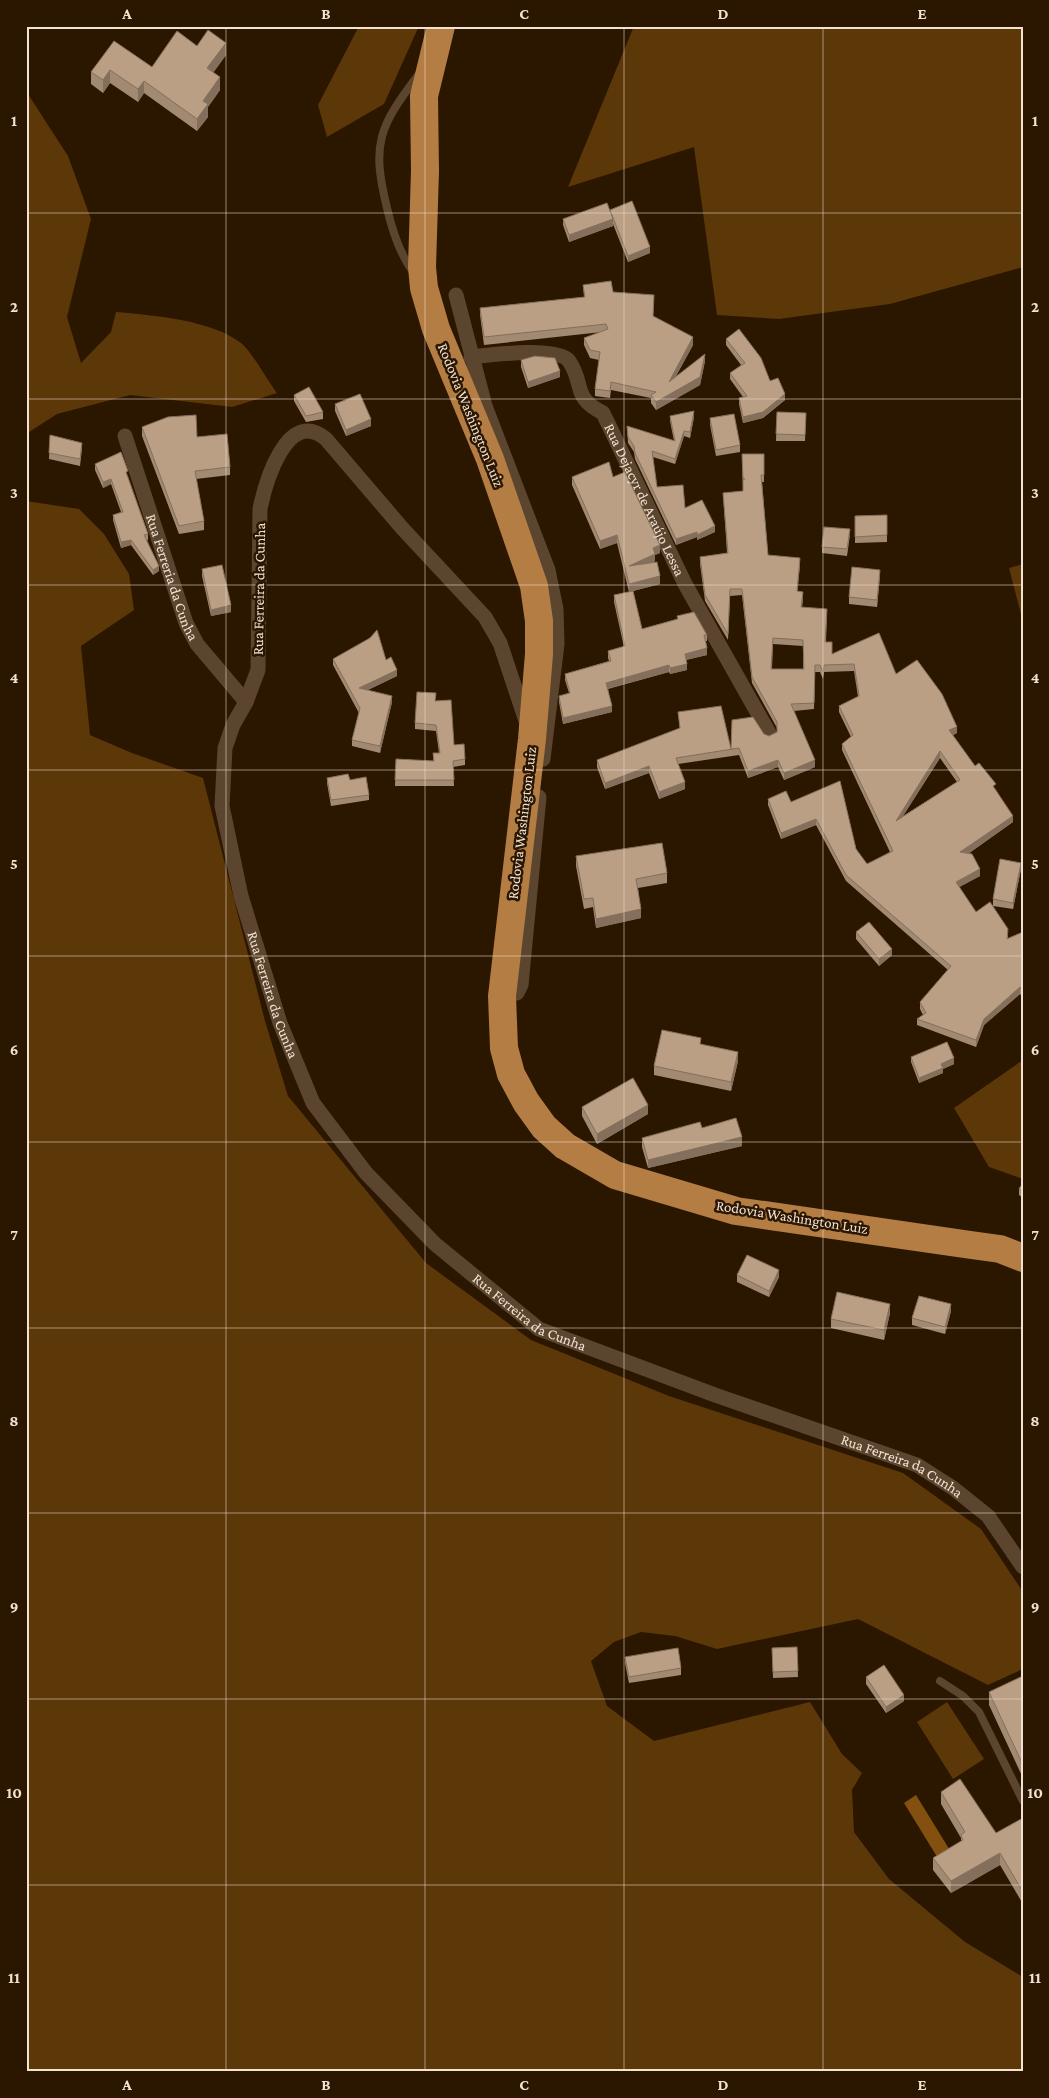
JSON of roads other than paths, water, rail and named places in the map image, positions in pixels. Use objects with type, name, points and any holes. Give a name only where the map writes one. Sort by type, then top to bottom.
[{"type":"highway","name":"Rodovia Washington Luiz","points":[[441,26],[424,96],[426,171],[423,277],[436,329],[477,410],[490,459],[534,586],[539,621],[539,654],[516,951],[502,996],[504,1048],[511,1074],[526,1102],[544,1127],[565,1146],[614,1175],[736,1211],[990,1248],[1016,1254],[1023,1258]]},
{"type":"street","points":[[456,295],[471,357],[477,410],[548,570],[556,609],[557,644],[524,863]]},
{"type":"street","name":"Rua Dejacyr de Araújo Lessa","points":[[471,357],[504,354],[559,354],[570,362],[580,393],[589,406],[603,413],[688,591],[769,733]]},
{"type":"street","name":"Rua Ferreira da Cunha","points":[[532,739],[500,643],[486,617],[402,528],[326,440],[314,432],[300,433],[283,447],[276,456],[264,487],[260,509],[258,670],[225,748],[222,770],[222,806],[241,896],[280,1023],[313,1103],[366,1173],[434,1244],[539,1329],[715,1395],[917,1465],[953,1488],[988,1516],[1023,1567]]},
{"type":"street","name":"Rua Ferreria da Cunha","points":[[125,436],[186,623],[197,644],[246,702]]},
{"type":"lane","points":[[423,277],[406,263],[391,225],[379,178],[377,155],[384,128],[394,107],[433,55]]},
{"type":"lane","points":[[940,1681],[963,1696],[979,1712],[1023,1802]]}]
